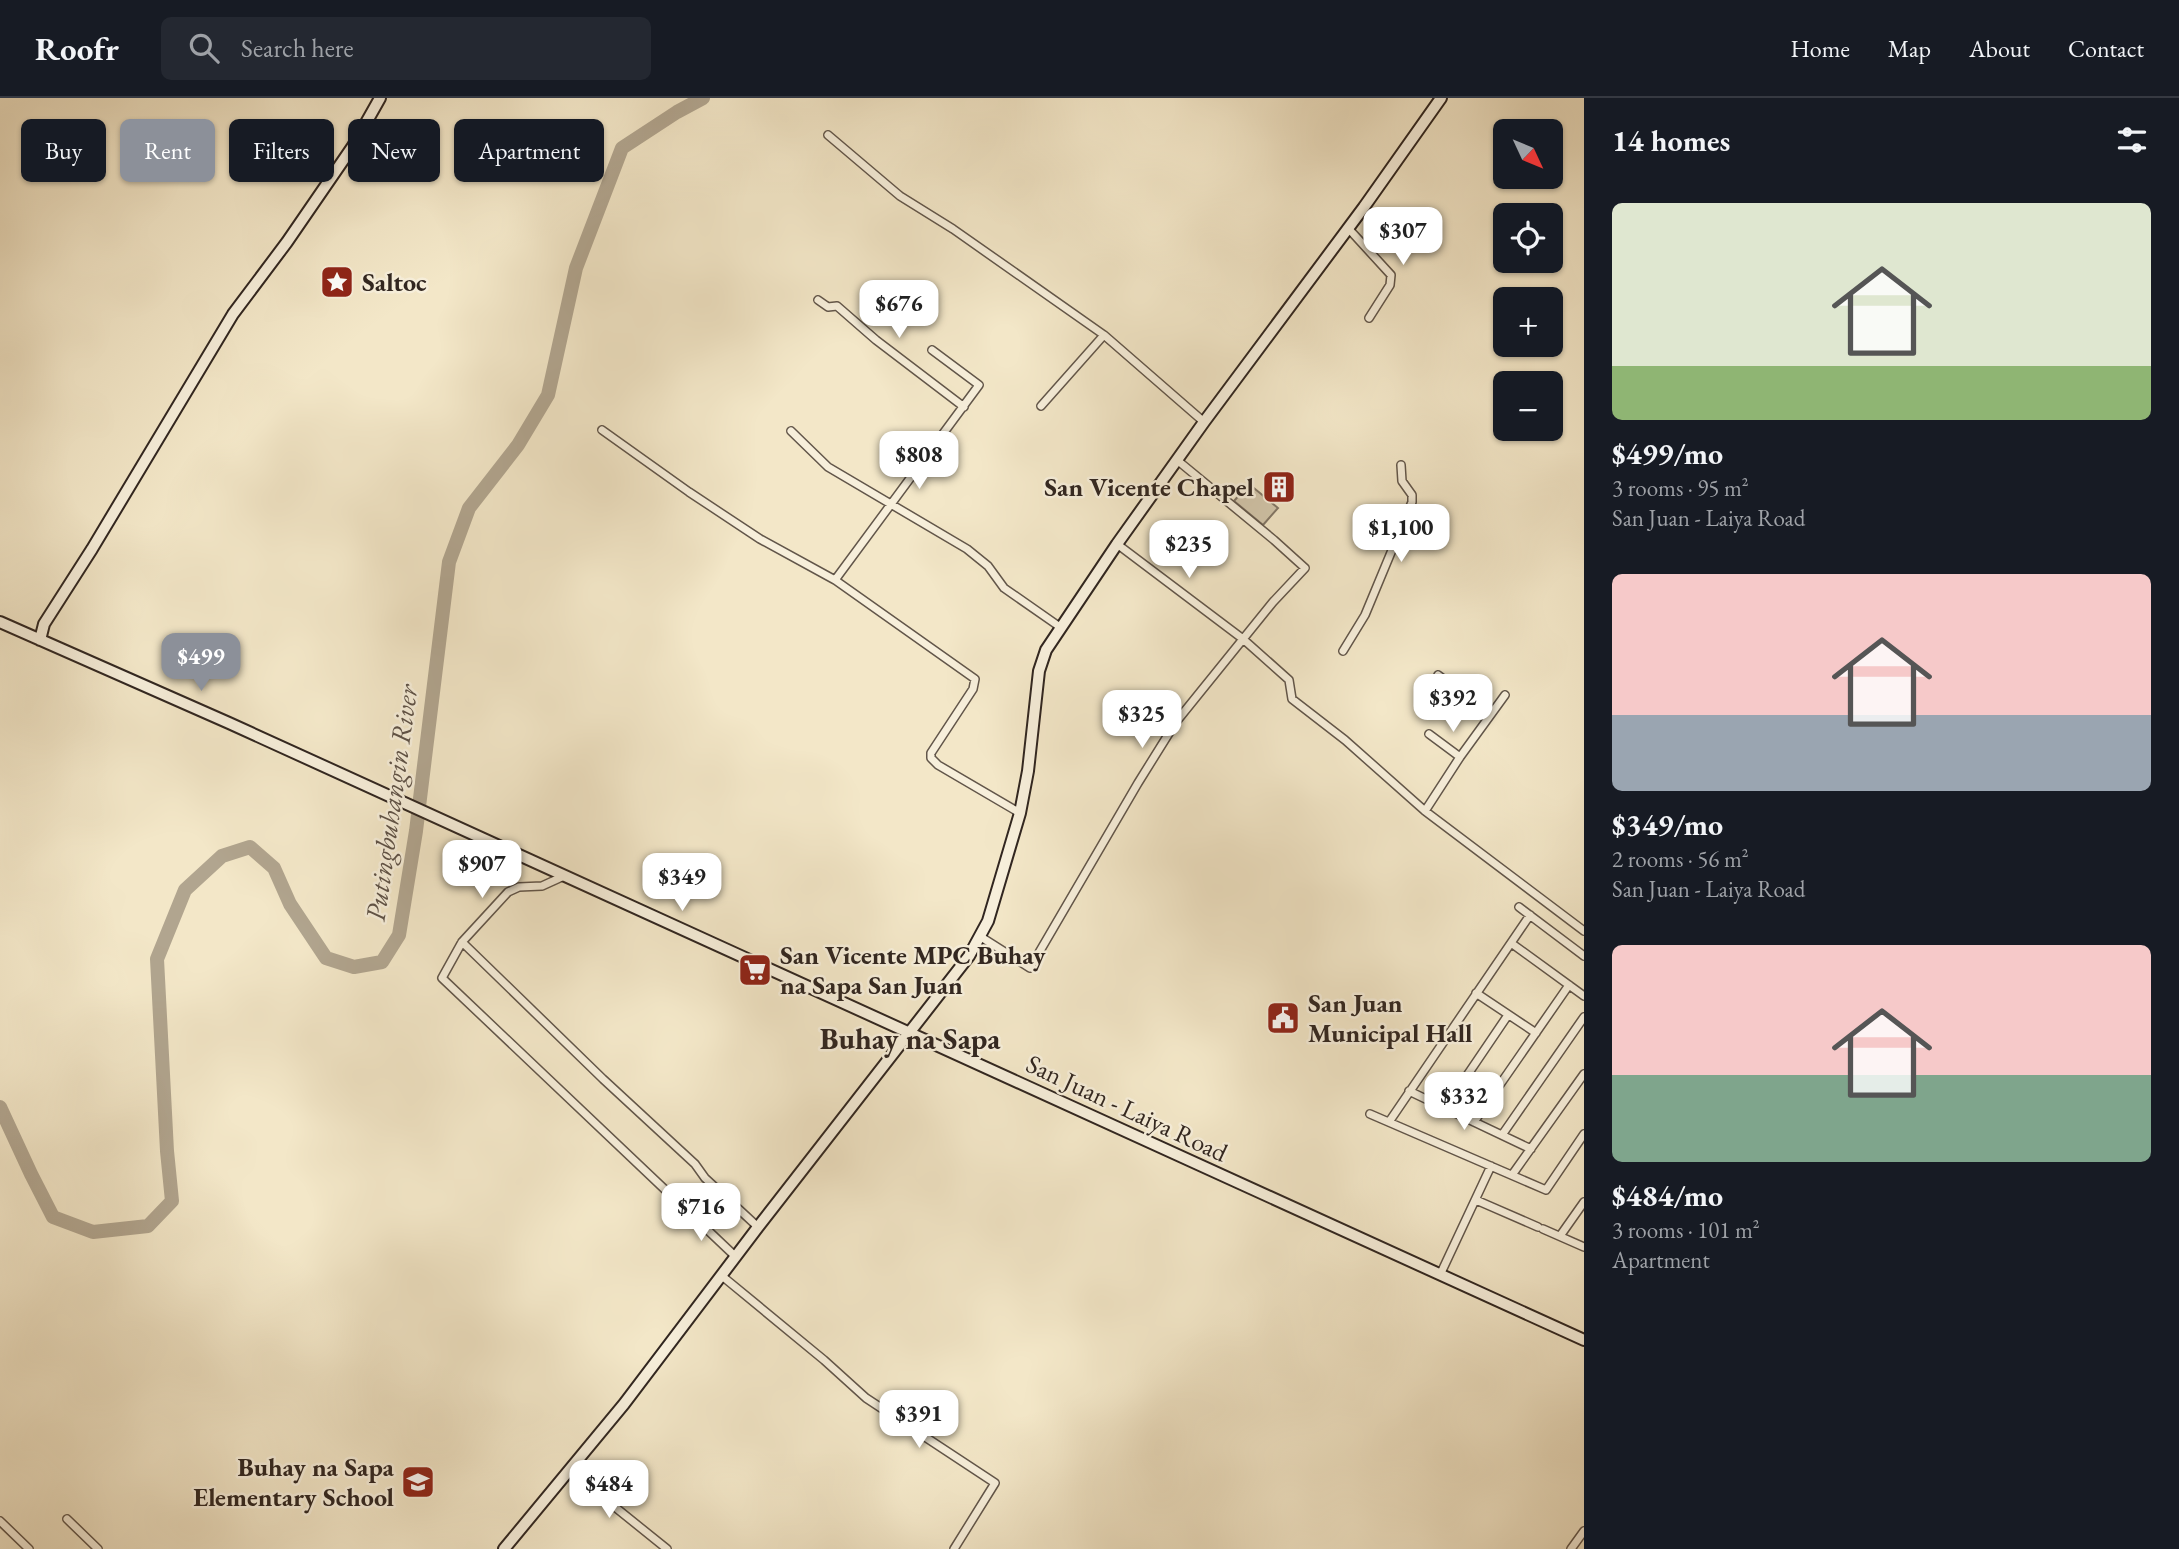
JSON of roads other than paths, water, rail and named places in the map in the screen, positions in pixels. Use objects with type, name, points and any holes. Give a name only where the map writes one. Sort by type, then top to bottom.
[{"type":"street","points":[[40,640],[44,624],[233,314],[353,146],[380,98]]},
{"type":"street","points":[[504,1549],[624,1404],[969,956],[988,922],[1020,813],[1040,671],[1046,650],[1203,422],[1441,98]]},
{"type":"street","points":[[828,135],[900,196],[953,229],[1104,335],[1203,422]]},
{"type":"street","points":[[1348,228],[1391,275],[1390,285],[1369,318]]},
{"type":"street","points":[[818,300],[828,307],[836,306],[964,407]]},
{"type":"street","points":[[1041,406],[1104,335]]},
{"type":"street","points":[[835,580],[979,385],[933,350]]},
{"type":"street","points":[[603,430],[760,539],[835,580],[975,679],[973,689],[931,753],[931,758],[938,765],[1020,813]]},
{"type":"street","points":[[791,431],[828,467],[967,549],[988,566],[1004,588],[1060,627]]},
{"type":"street","points":[[981,937],[1030,968],[1176,722],[1305,568],[1177,460]]},
{"type":"street","points":[[1343,651],[1365,615],[1412,502],[1412,495],[1402,481],[1401,466]]},
{"type":"street","points":[[1117,544],[1243,639],[1289,680],[1292,699],[1345,740],[1424,811],[1584,931]]},
{"type":"street","name":"San Juan - Laiya Road","points":[[0,622],[442,820],[1584,1340]]},
{"type":"street","points":[[1438,676],[1490,714]]},
{"type":"street","points":[[1424,811],[1505,695]]},
{"type":"street","points":[[1429,734],[1460,757]]},
{"type":"street","points":[[564,876],[542,886],[519,887],[508,892],[462,942],[442,978],[736,1257]]},
{"type":"street","points":[[1519,907],[1584,956]]},
{"type":"street","points":[[1389,1122],[1530,915]]},
{"type":"street","points":[[462,942],[758,1227]]},
{"type":"street","points":[[1511,943],[1584,996]]},
{"type":"street","points":[[1474,1122],[1569,985]]},
{"type":"street","points":[[1476,993],[1536,1033]]},
{"type":"street","points":[[1445,1108],[1508,1015]]},
{"type":"street","points":[[1502,1135],[1584,1017]]},
{"type":"street","points":[[1512,1175],[1584,1074]]},
{"type":"street","points":[[1409,1091],[1531,1149]]},
{"type":"street","points":[[1370,1114],[1546,1190],[1584,1134]]},
{"type":"street","points":[[1440,1275],[1491,1166]]},
{"type":"street","points":[[1476,1199],[1584,1247]]},
{"type":"street","points":[[1560,1236],[1584,1202]]},
{"type":"street","points":[[722,1276],[866,1398],[995,1483],[954,1549]]},
{"type":"street","points":[[569,1470],[667,1549]]},
{"type":"street","points":[[66,1519],[98,1549]]},
{"type":"street","points":[[0,1521],[29,1549]]},
{"type":"street","points":[[1571,1549],[1584,1531]]},
{"type":"waterway","name":"Putingbuhangin River","points":[[0,1107],[53,1217],[93,1232],[148,1226],[172,1201],[157,959],[185,890],[222,856],[250,847],[274,868],[290,904],[326,958],[354,967],[382,962],[399,935],[416,831],[449,562],[469,508],[518,445],[548,395],[576,268],[622,148],[703,98]]},
{"type":"place","name":"Saltoc","points":[[337,282]]},
{"type":"place","name":"San Vicente Chapel","points":[[1279,487]]},
{"type":"place","name":"San Vicente MPC Buhay na Sapa San Juan","points":[[755,970]]},
{"type":"place","name":"San Juan Municipal Hall","points":[[1283,1018]]},
{"type":"place","name":"Buhay na Sapa Elementary School","points":[[418,1482]]},
{"type":"district","name":"Buhay na Sapa","points":[[910,1039]]}]
